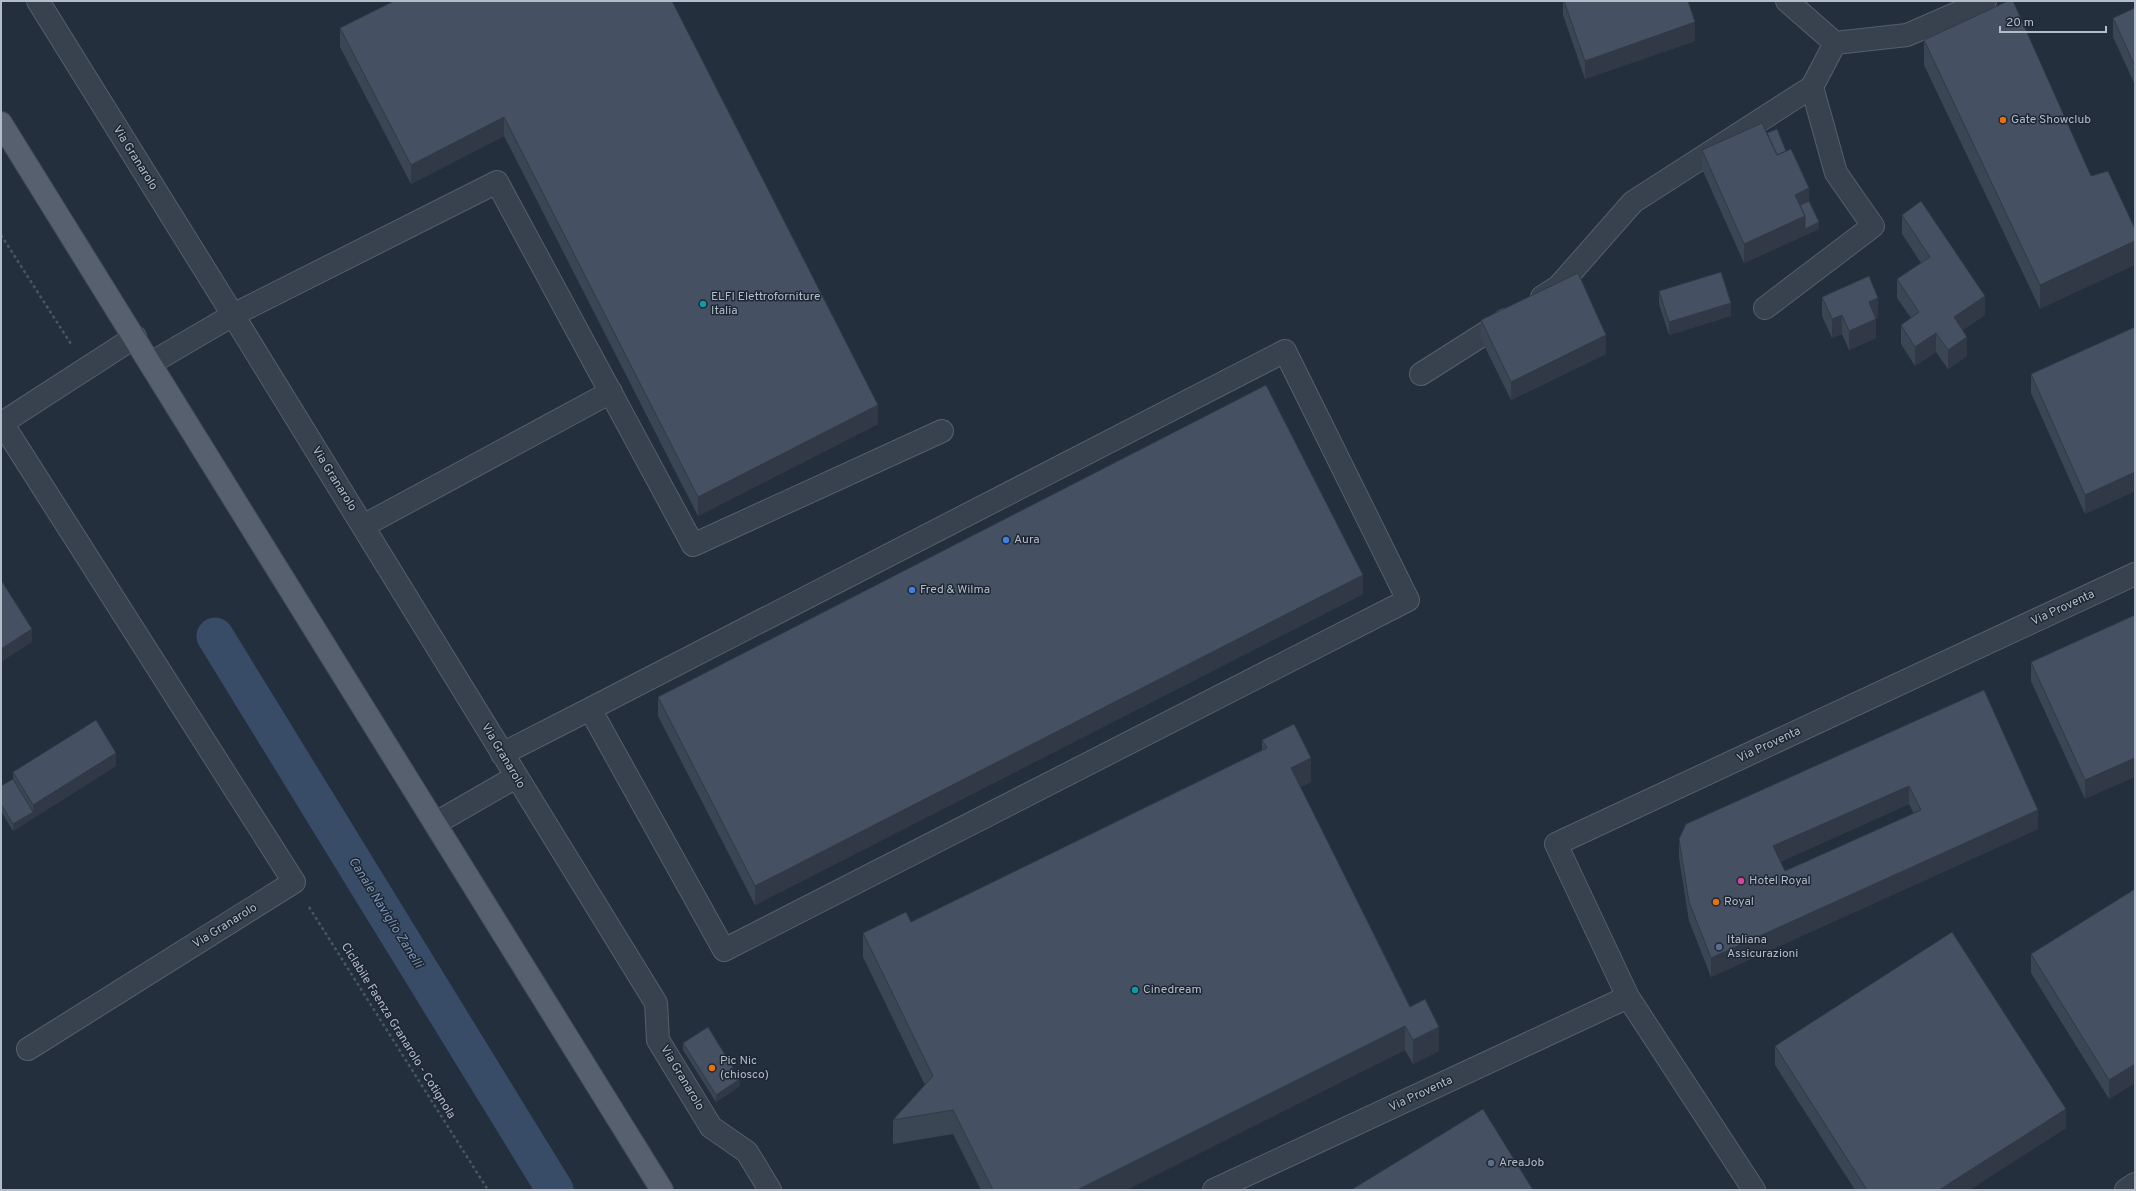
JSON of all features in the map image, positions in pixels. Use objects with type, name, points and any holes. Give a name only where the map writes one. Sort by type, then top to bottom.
[{"type":"main road","points":[[1,123],[135,337],[662,1190]]},
{"type":"street","name":"Via Granarolo","points":[[38,1],[656,1003],[658,1040],[711,1127],[747,1152],[770,1190]]},
{"type":"street","points":[[1787,1],[1835,43],[1907,35],[1985,1]]},
{"type":"street","points":[[1421,374],[1559,286],[1633,202],[1812,87],[1835,43]]},
{"type":"street","points":[[1766,308],[1873,226],[1836,173],[1812,87]]},
{"type":"street","points":[[151,363],[233,315],[497,182],[693,545],[942,431]]},
{"type":"street","points":[[135,337],[2,423],[294,882]]},
{"type":"street","points":[[502,754],[1285,351],[1408,600],[724,950],[590,709]]},
{"type":"street","points":[[363,526],[611,392]]},
{"type":"street","name":"Via Proventa","points":[[1754,1190],[1628,997],[1556,844],[2135,574]]},
{"type":"street","points":[[436,823],[516,776]]},
{"type":"street","name":"Via Granarolo","points":[[28,1049],[294,882]]},
{"type":"street","name":"Via Proventa","points":[[1214,1190],[1628,997]]},
{"type":"street","points":[[2126,1190],[2135,1184]]},
{"type":"path","points":[[1,235],[87,369]]},
{"type":"path","name":"Ciclabile Faenza Granarolo - Cotignola","points":[[294,882],[488,1190]]},
{"type":"building","name":"ELFI Elettroforniture Italia","points":[[394,1],[672,1],[878,405],[698,497],[504,117],[411,165],[340,28]]},
{"type":"building","points":[[1564,1],[1688,1],[1695,22],[1585,61]]},
{"type":"building","name":"Gate Showclub","points":[[2008,1],[2013,1],[2091,176],[2108,171],[2135,229],[2135,241],[2040,285],[1924,40]]},
{"type":"building","points":[[2135,8],[2135,66],[2113,18]]},
{"type":"building","points":[[1762,123],[1777,155],[1791,149],[1809,188],[1795,195],[1805,216],[1744,244],[1702,150]]},
{"type":"building","points":[[1777,129],[1786,151],[1777,155],[1767,133]]},
{"type":"building","points":[[1809,201],[1819,222],[1805,229],[1805,216],[1800,205]]},
{"type":"building","points":[[1921,201],[1985,296],[1954,317],[1967,337],[1948,350],[1936,333],[1915,347],[1901,325],[1919,312],[1897,279],[1930,257],[1902,215]]},
{"type":"building","points":[[1721,272],[1731,303],[1669,322],[1659,291]]},
{"type":"building","points":[[1578,273],[1606,335],[1511,382],[1481,320]]},
{"type":"building","points":[[1869,276],[1878,298],[1869,302],[1876,319],[1849,331],[1842,315],[1832,319],[1822,297]]},
{"type":"building","points":[[2135,327],[2135,472],[2085,495],[2031,374]]},
{"type":"building","points":[[1266,385],[1363,575],[755,886],[658,697]]},
{"type":"building","points":[[1,580],[32,629],[1,649]]},
{"type":"building","points":[[2135,615],[2135,758],[2085,780],[2031,662]]},
{"type":"building","points":[[1984,690],[2038,810],[1711,958],[1689,902],[1679,839],[1686,824]],"holes":[[[1909,786],[1921,810],[1785,871],[1773,846]]]},
{"type":"building","points":[[96,720],[116,753],[33,805],[13,772]]},
{"type":"building","name":"Cinedream","points":[[1294,724],[1311,758],[1291,768],[1410,1007],[1425,999],[1439,1027],[1413,1040],[1405,1026],[1077,1190],[993,1190],[953,1110],[893,1120],[933,1076],[863,933],[906,912],[911,922],[1267,748],[1262,740]]},
{"type":"building","points":[[13,779],[33,812],[13,824],[1,804],[1,786]]},
{"type":"building","points":[[2135,889],[2135,1064],[2109,1080],[2031,954]]},
{"type":"building","points":[[1952,932],[2066,1109],[1939,1190],[1867,1190],[1775,1046]]},
{"type":"building","points":[[708,1027],[740,1079],[716,1095],[683,1043]]},
{"type":"building","points":[[1483,1109],[1533,1190],[1351,1190]]},
{"type":"waterway","name":"Canale Naviglio Zanelli","points":[[215,636],[555,1190]]},
{"type":"place","name":"Gate Showclub","points":[[2003,120]]},
{"type":"place","name":"ELFI Elettroforniture Italia","points":[[703,304]]},
{"type":"place","name":"Aura","points":[[1006,540]]},
{"type":"place","name":"Fred & Wilma","points":[[912,590]]},
{"type":"place","name":"Hotel Royal","points":[[1741,881]]},
{"type":"place","name":"Royal","points":[[1716,902]]},
{"type":"place","name":"Italiana Assicurazioni","points":[[1719,947]]},
{"type":"place","name":"Cinedream","points":[[1135,990]]},
{"type":"place","name":"Pic Nic (chiosco)","points":[[712,1068]]},
{"type":"place","name":"AreaJob","points":[[1491,1163]]}]
